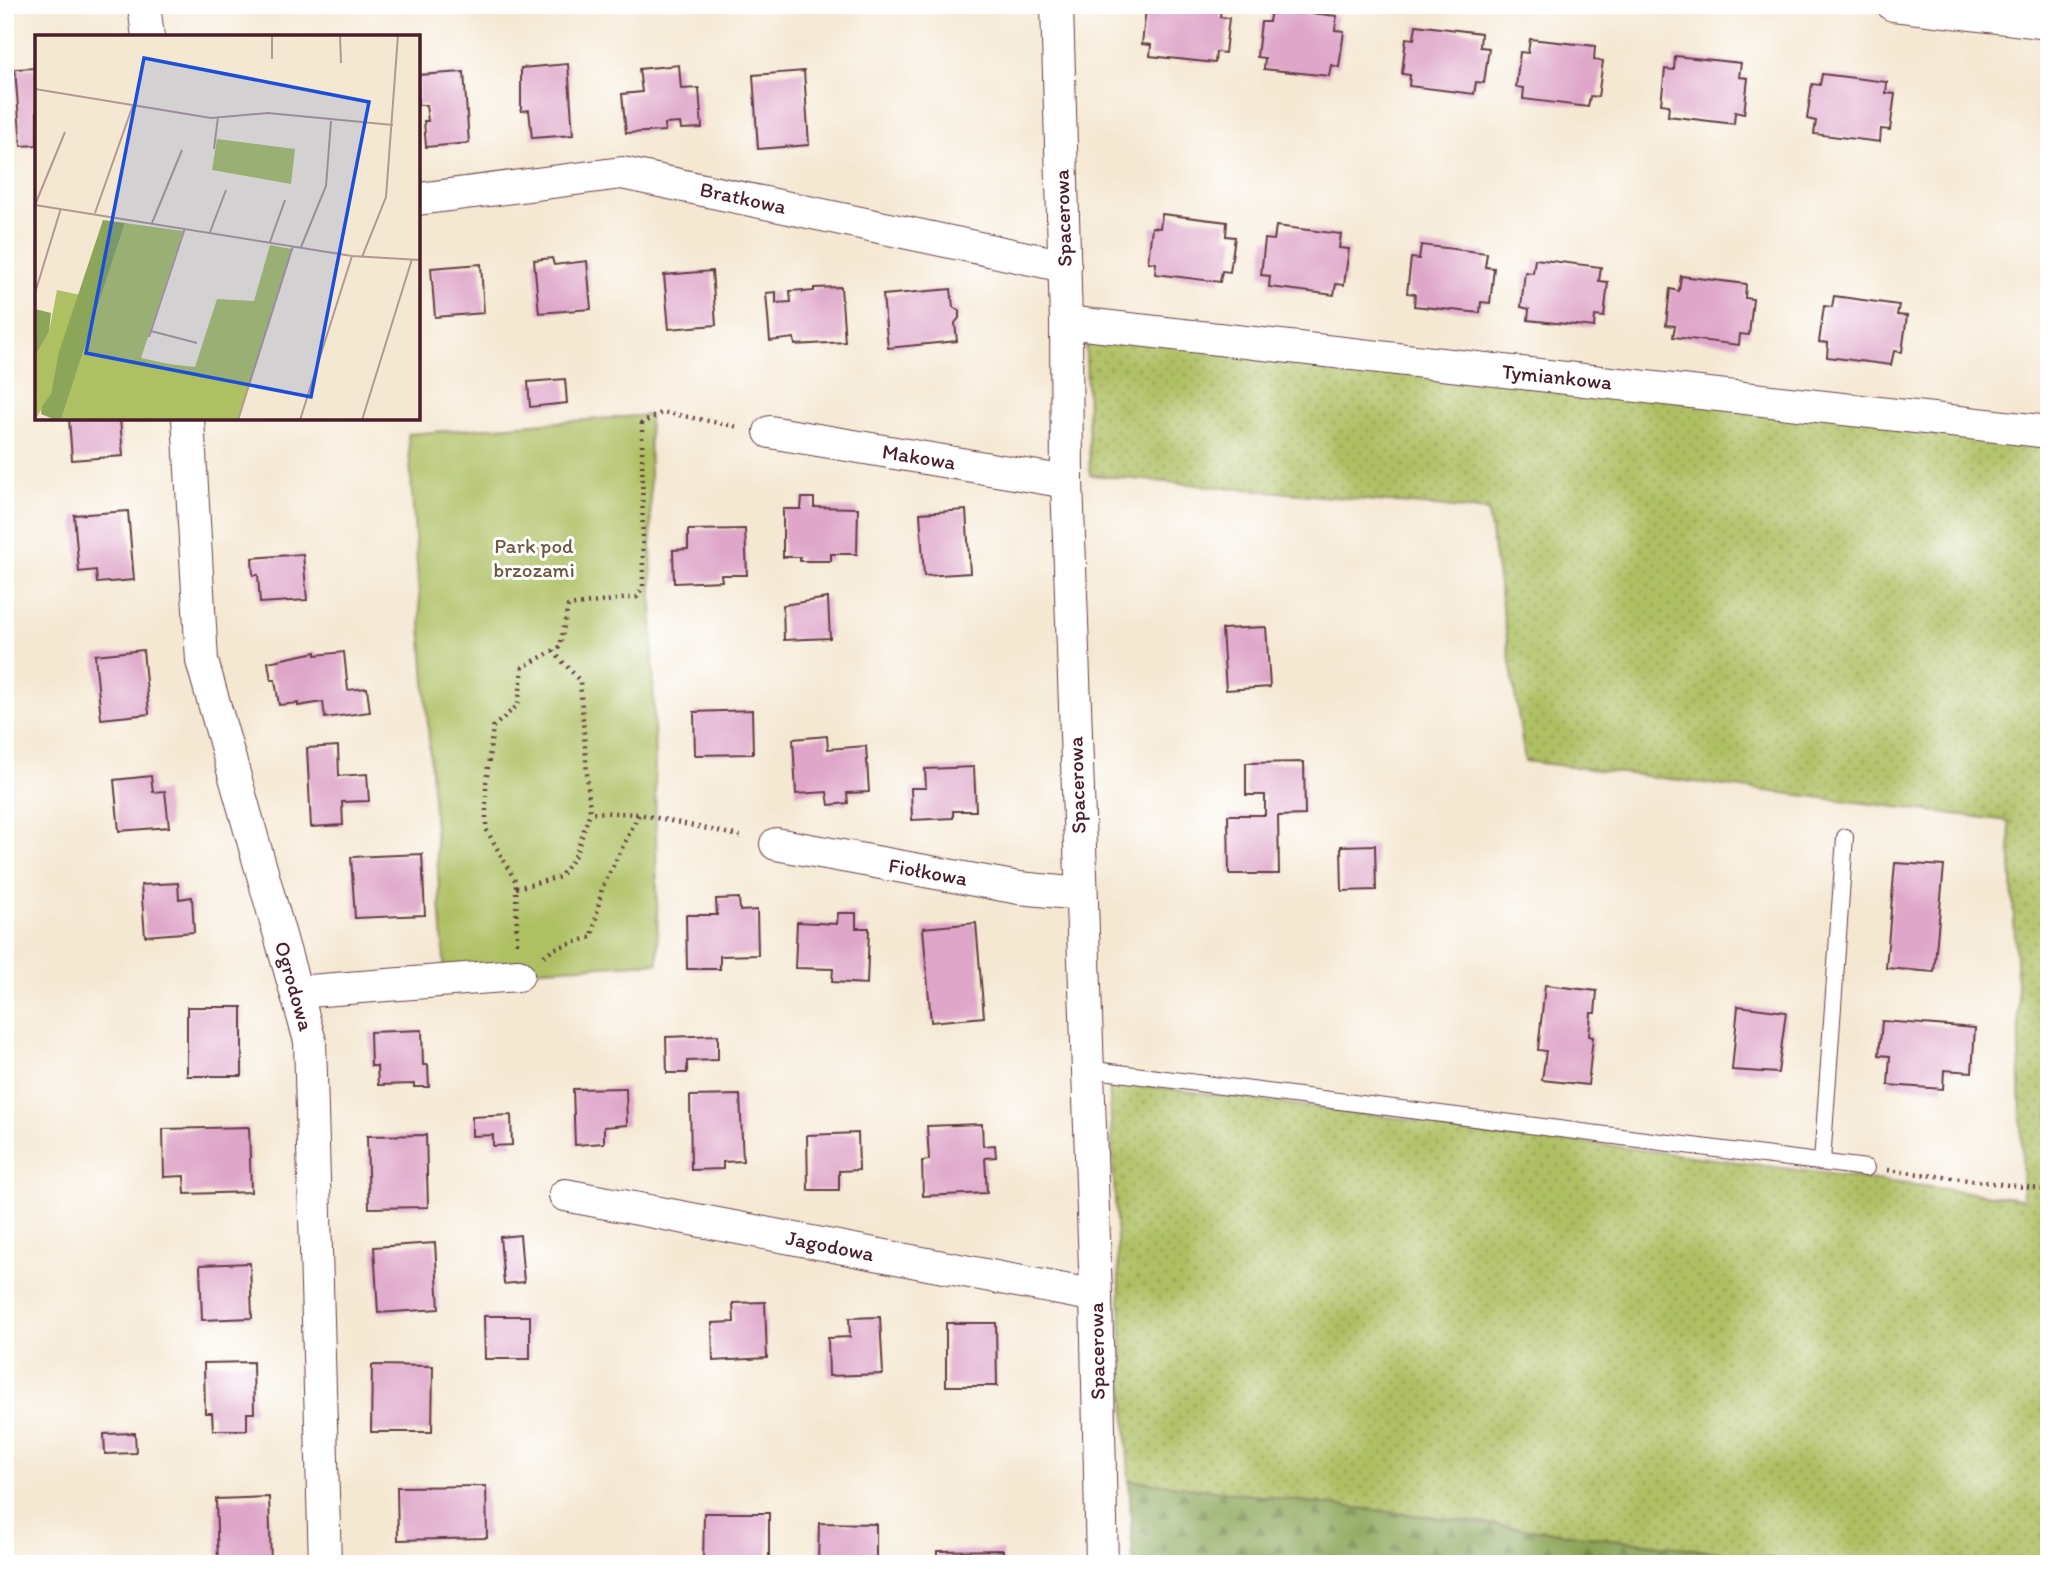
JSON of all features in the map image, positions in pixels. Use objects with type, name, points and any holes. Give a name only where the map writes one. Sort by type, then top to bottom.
[{"type":"street","points":[[144,5],[148,35]]},
{"type":"street","name":"Spacerowa","points":[[1057,5],[1065,267],[1067,482],[1096,1296],[1102,1564]]},
{"type":"street","points":[[1893,5],[2049,23]]},
{"type":"street","name":"Bratkowa","points":[[420,199],[622,173],[1065,267]]},
{"type":"street","name":"Tymiankowa","points":[[1066,322],[2049,432]]},
{"type":"street","name":"Ogrodowa","points":[[188,420],[202,661],[310,1041],[325,1564]]},
{"type":"street","name":"Makowa","points":[[770,432],[1067,482]]},
{"type":"street","name":"Fiołkowa","points":[[776,845],[1019,888],[1081,894]]},
{"type":"street","points":[[296,992],[518,975]]},
{"type":"street","name":"Jagodowa","points":[[565,1195],[1096,1296]]},
{"type":"lane","points":[[1822,1162],[1845,837]]},
{"type":"lane","points":[[1087,1069],[1866,1168]]},
{"type":"path","points":[[518,975],[516,882],[486,829],[486,783],[493,727],[518,705],[523,667],[560,647],[568,606],[637,597],[643,586],[642,423],[663,412],[770,432]]},
{"type":"path","points":[[516,888],[560,877],[576,854],[590,812],[580,681],[553,651]]},
{"type":"path","points":[[590,812],[639,814],[776,845]]},
{"type":"path","points":[[518,975],[553,950],[592,937],[602,888],[639,814]]},
{"type":"path","points":[[1866,1168],[2049,1190]]},
{"type":"green space","points":[[1085,326],[2049,433],[2049,1564],[1815,1564],[1129,1480],[1109,1081],[2023,1199],[2018,1000],[2009,821],[1525,761],[1488,511],[1090,475]]},
{"type":"green space","name":"Park pod brzozami","points":[[649,415],[658,963],[445,974],[408,434]]},
{"type":"green space","points":[[1129,1480],[1815,1564],[1133,1564]]},
{"type":"building","points":[[1155,5],[1221,5],[1220,17],[1229,18],[1225,53],[1216,52],[1215,63],[1150,56],[1151,45],[1142,44],[1146,8],[1155,9]]},
{"type":"building","points":[[1271,9],[1337,16],[1335,30],[1344,31],[1339,67],[1331,65],[1329,76],[1264,69],[1265,58],[1257,57],[1261,22],[1269,22]]},
{"type":"building","points":[[1416,25],[1481,33],[1480,47],[1489,48],[1484,83],[1476,82],[1474,94],[1409,86],[1410,75],[1402,74],[1406,38],[1414,39]]},
{"type":"building","points":[[1530,39],[1595,46],[1594,60],[1603,61],[1598,97],[1590,96],[1588,107],[1523,99],[1524,88],[1516,87],[1520,52],[1528,53]]},
{"type":"building","points":[[1675,56],[1741,63],[1739,77],[1748,78],[1744,114],[1735,112],[1734,124],[1668,116],[1669,105],[1661,104],[1665,69],[1674,70]]},
{"type":"building","points":[[568,64],[573,135],[532,138],[529,110],[521,111],[521,68]]},
{"type":"building","points":[[679,65],[681,89],[699,88],[702,128],[681,129],[680,123],[665,124],[665,131],[626,133],[622,94],[642,92],[639,69]]},
{"type":"building","points":[[35,68],[35,145],[21,146],[15,69]]},
{"type":"building","points":[[804,71],[809,145],[758,149],[753,75]]},
{"type":"building","points":[[464,72],[469,143],[426,147],[424,121],[428,121],[426,105],[420,105],[420,75]]},
{"type":"building","points":[[1822,74],[1887,82],[1886,93],[1895,94],[1890,130],[1881,129],[1880,142],[1814,134],[1816,121],[1807,119],[1812,84],[1820,85]]},
{"type":"building","points":[[1162,214],[1227,222],[1226,236],[1235,237],[1230,272],[1222,271],[1220,282],[1155,274],[1156,263],[1148,262],[1152,227],[1160,228]]},
{"type":"building","points":[[1276,226],[1341,234],[1339,248],[1349,249],[1344,285],[1336,284],[1334,295],[1269,287],[1270,276],[1261,275],[1265,239],[1274,240]]},
{"type":"building","points":[[1421,245],[1487,253],[1485,267],[1494,268],[1490,303],[1481,302],[1480,313],[1414,306],[1415,294],[1407,293],[1411,258],[1419,259]]},
{"type":"building","points":[[552,258],[554,265],[587,261],[591,309],[539,313],[534,260]]},
{"type":"building","points":[[1535,259],[1601,267],[1599,281],[1608,282],[1604,317],[1595,316],[1594,327],[1528,320],[1529,309],[1521,307],[1525,272],[1533,273]]},
{"type":"building","points":[[481,264],[484,313],[435,317],[431,268]]},
{"type":"building","points":[[712,271],[716,325],[669,329],[664,275]]},
{"type":"building","points":[[1681,276],[1746,284],[1745,298],[1753,299],[1749,335],[1740,334],[1739,345],[1673,337],[1675,326],[1666,325],[1670,289],[1679,291]]},
{"type":"building","points":[[841,287],[845,342],[795,345],[794,338],[770,341],[766,293],[776,292],[776,303],[791,302],[790,291]]},
{"type":"building","points":[[951,289],[953,307],[959,311],[959,318],[955,323],[957,341],[888,348],[883,295]]},
{"type":"building","points":[[1834,296],[1899,305],[1897,315],[1907,316],[1902,352],[1894,351],[1891,365],[1827,357],[1828,343],[1819,342],[1824,306],[1832,307]]},
{"type":"building","points":[[565,379],[567,403],[530,407],[528,382]]},
{"type":"building","points":[[69,420],[120,420],[123,456],[72,460]]},
{"type":"building","points":[[802,498],[814,498],[814,507],[858,508],[857,554],[831,554],[831,561],[800,561],[800,557],[783,557],[783,509],[801,509]]},
{"type":"building","points":[[966,510],[970,573],[924,576],[920,513]]},
{"type":"building","points":[[128,511],[134,580],[97,583],[96,570],[79,572],[74,515]]},
{"type":"building","points":[[745,529],[747,575],[721,575],[722,581],[674,583],[673,550],[688,549],[688,530]]},
{"type":"building","points":[[303,554],[307,600],[260,603],[258,575],[253,575],[252,558]]},
{"type":"building","points":[[828,598],[830,638],[784,640],[783,605]]},
{"type":"building","points":[[1266,627],[1270,687],[1226,690],[1222,629]]},
{"type":"building","points":[[143,650],[149,714],[101,719],[95,655]]},
{"type":"building","points":[[316,652],[316,655],[344,652],[348,690],[367,688],[370,712],[325,718],[323,702],[298,706],[298,703],[279,705],[275,680],[271,680],[268,662]]},
{"type":"building","points":[[752,710],[753,754],[695,755],[694,712]]},
{"type":"building","points":[[827,736],[828,749],[866,746],[869,792],[847,793],[848,803],[829,805],[827,792],[796,794],[793,739]]},
{"type":"building","points":[[338,746],[339,776],[367,774],[369,801],[342,802],[343,825],[311,827],[307,748]]},
{"type":"building","points":[[1304,762],[1305,815],[1278,816],[1279,874],[1229,874],[1228,815],[1265,815],[1265,795],[1246,795],[1246,763]]},
{"type":"building","points":[[974,767],[976,811],[953,811],[953,818],[912,820],[911,788],[926,788],[925,769]]},
{"type":"building","points":[[151,776],[153,792],[165,791],[169,827],[119,831],[114,780]]},
{"type":"building","points":[[1375,845],[1376,890],[1342,891],[1341,846]]},
{"type":"building","points":[[422,854],[425,915],[355,918],[351,857]]},
{"type":"building","points":[[1895,863],[1944,866],[1934,972],[1886,968]]},
{"type":"building","points":[[178,883],[179,899],[192,897],[194,932],[145,936],[141,885]]},
{"type":"building","points":[[739,898],[740,911],[757,910],[758,955],[720,956],[720,969],[687,969],[686,915],[717,915],[716,899]]},
{"type":"building","points":[[838,913],[856,913],[856,928],[869,928],[867,984],[832,982],[833,969],[795,968],[797,922],[837,924]]},
{"type":"building","points":[[976,923],[984,1017],[931,1022],[923,928]]},
{"type":"building","points":[[1545,985],[1597,991],[1595,1013],[1591,1013],[1589,1036],[1593,1037],[1588,1085],[1542,1080],[1546,1051],[1538,1050]]},
{"type":"building","points":[[1738,1006],[1786,1012],[1778,1073],[1732,1070]]},
{"type":"building","points":[[187,1007],[242,1007],[242,1076],[187,1076]]},
{"type":"building","points":[[1882,1021],[1975,1028],[1972,1072],[1944,1070],[1943,1089],[1888,1085],[1890,1056],[1879,1055]]},
{"type":"building","points":[[422,1030],[423,1065],[428,1065],[429,1087],[414,1087],[414,1084],[378,1085],[377,1066],[371,1066],[370,1032]]},
{"type":"building","points":[[718,1035],[718,1060],[687,1061],[687,1073],[667,1073],[666,1037]]},
{"type":"building","points":[[626,1088],[627,1125],[604,1127],[604,1143],[575,1145],[573,1089]]},
{"type":"building","points":[[740,1095],[743,1161],[723,1162],[723,1169],[691,1170],[690,1096]]},
{"type":"building","points":[[511,1115],[512,1145],[493,1146],[493,1135],[472,1136],[472,1117]]},
{"type":"building","points":[[982,1124],[983,1146],[995,1145],[996,1157],[985,1158],[987,1193],[923,1196],[922,1161],[929,1160],[927,1126]]},
{"type":"building","points":[[249,1127],[251,1192],[185,1194],[184,1176],[164,1177],[163,1129]]},
{"type":"building","points":[[858,1133],[859,1170],[839,1171],[839,1190],[808,1190],[807,1135]]},
{"type":"building","points":[[426,1135],[428,1207],[369,1208],[367,1136]]},
{"type":"building","points":[[520,1235],[524,1282],[504,1284],[500,1237]]},
{"type":"building","points":[[435,1243],[439,1309],[378,1313],[374,1247]]},
{"type":"building","points":[[250,1263],[252,1318],[202,1320],[200,1265]]},
{"type":"building","points":[[765,1302],[767,1358],[713,1361],[712,1323],[734,1322],[733,1303]]},
{"type":"building","points":[[484,1316],[530,1316],[530,1359],[485,1359]]},
{"type":"building","points":[[880,1317],[883,1374],[829,1376],[828,1338],[850,1337],[849,1318]]},
{"type":"building","points":[[946,1323],[996,1323],[997,1386],[946,1386]]},
{"type":"building","points":[[253,1362],[254,1413],[247,1413],[247,1430],[213,1430],[212,1413],[205,1413],[204,1363]]},
{"type":"building","points":[[372,1365],[433,1366],[432,1432],[371,1432]]},
{"type":"building","points":[[135,1433],[136,1453],[105,1454],[104,1434]]},
{"type":"building","points":[[486,1486],[487,1538],[398,1540],[397,1487]]},
{"type":"building","points":[[269,1497],[271,1564],[218,1564],[216,1499]]},
{"type":"building","points":[[704,1513],[769,1513],[769,1564],[703,1564]]},
{"type":"building","points":[[819,1523],[876,1524],[876,1564],[818,1564]]},
{"type":"building","points":[[1003,1550],[1003,1564],[937,1564],[937,1551]]}]
